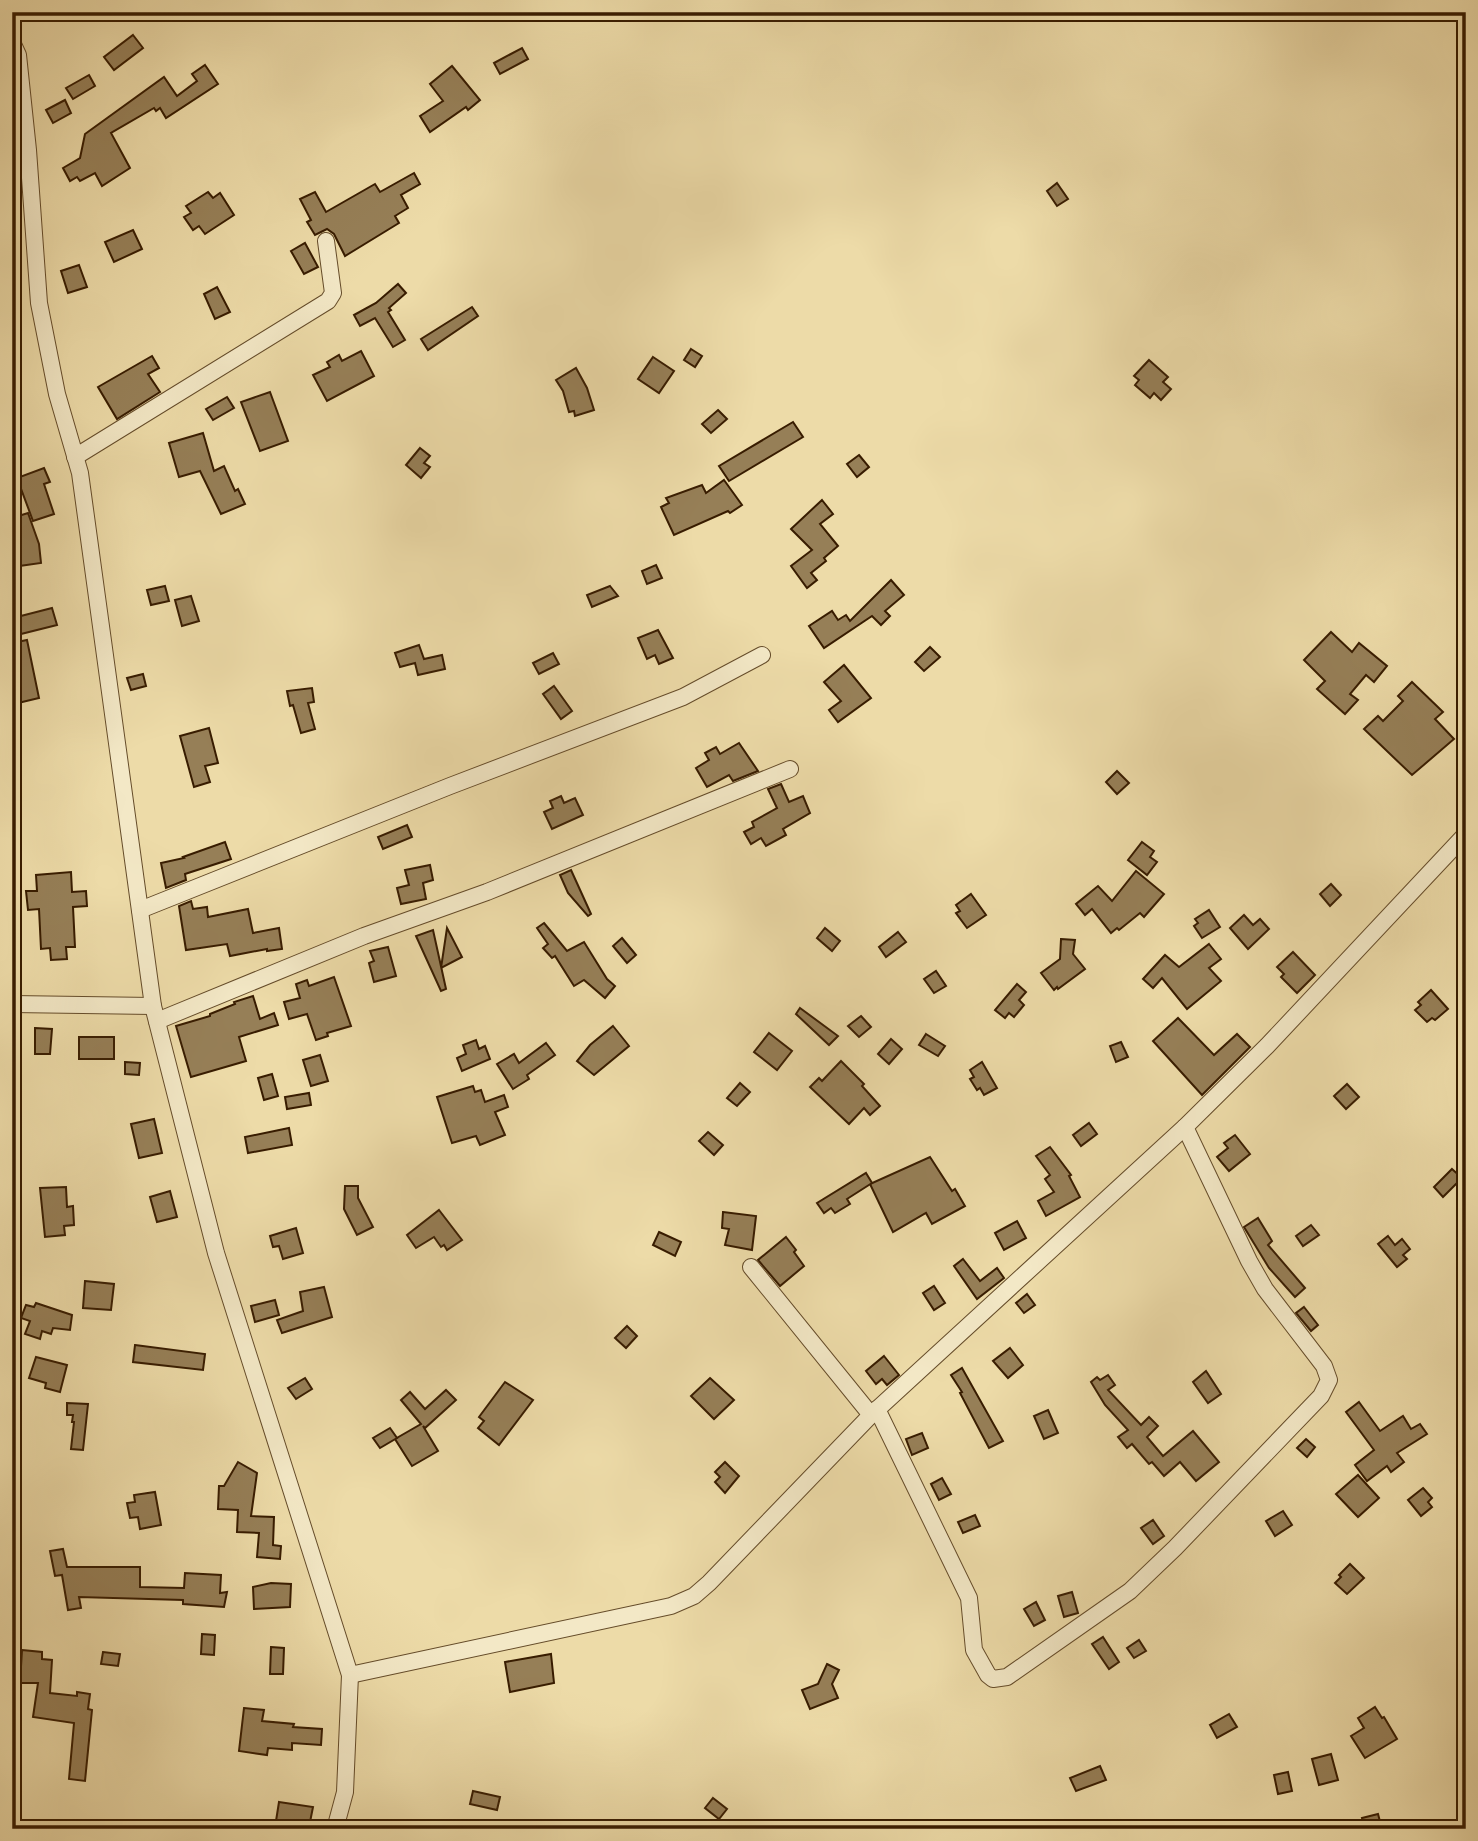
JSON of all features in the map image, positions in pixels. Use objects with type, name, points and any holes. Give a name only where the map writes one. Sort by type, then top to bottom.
[{"type":"street","points":[[12,42],[18,55],[27,136],[39,303],[57,394],[80,473],[155,1013],[216,1253],[349,1675],[345,1792],[335,1829]]},
{"type":"street","points":[[75,457],[328,301],[333,293],[326,241]]},
{"type":"street","points":[[140,910],[450,786],[683,697],[762,655]]},
{"type":"street","points":[[12,1004],[155,1013],[487,892],[790,769]]},
{"type":"street","points":[[349,1675],[670,1606],[694,1596],[874,1412],[1185,1127],[1267,1046],[1466,834]]},
{"type":"street","points":[[751,1266],[874,1412],[970,1598],[974,1650],[988,1675],[993,1679],[1007,1677],[1130,1591],[1321,1396],[1329,1380],[1324,1366],[1265,1289],[1249,1261],[1185,1127]]},
{"type":"building","points":[[133,35],[143,48],[114,70],[104,57]]},
{"type":"building","points":[[522,48],[528,59],[500,74],[494,63]]},
{"type":"building","points":[[205,65],[218,84],[166,118],[160,108],[156,111],[154,108],[111,133],[130,168],[102,186],[95,173],[80,181],[77,177],[70,181],[63,168],[80,158],[85,134],[164,77],[177,96],[197,81],[192,74]]},
{"type":"building","points":[[452,66],[480,100],[430,132],[420,116],[443,101],[430,84]]},
{"type":"building","points":[[89,75],[95,86],[73,99],[66,88]]},
{"type":"building","points":[[65,100],[71,113],[53,123],[46,110]]},
{"type":"building","points":[[414,173],[420,184],[401,195],[408,208],[395,216],[399,223],[345,256],[334,234],[327,229],[315,235],[307,222],[311,220],[300,199],[315,192],[326,212],[375,184],[380,192]]},
{"type":"building","points":[[1057,183],[1068,199],[1057,206],[1047,191]]},
{"type":"building","points":[[208,192],[213,198],[220,193],[234,215],[205,234],[199,226],[193,230],[184,217],[191,213],[186,206]]},
{"type":"building","points":[[133,230],[142,249],[114,262],[105,242]]},
{"type":"building","points":[[305,243],[318,267],[304,274],[291,251]]},
{"type":"building","points":[[79,265],[87,287],[68,293],[61,271]]},
{"type":"building","points":[[398,284],[406,293],[388,312],[405,340],[393,347],[375,318],[360,326],[354,315],[376,303]]},
{"type":"building","points":[[217,287],[230,312],[215,319],[204,294]]},
{"type":"building","points":[[472,307],[478,316],[428,350],[421,339]]},
{"type":"building","points":[[691,349],[702,356],[695,367],[684,360]]},
{"type":"building","points":[[361,351],[374,376],[327,401],[313,375],[330,367],[327,362],[339,355],[342,361]]},
{"type":"building","points":[[152,356],[159,368],[148,374],[160,392],[117,419],[98,387]]},
{"type":"building","points":[[653,357],[674,371],[659,393],[638,379]]},
{"type":"building","points":[[1149,360],[1168,377],[1163,382],[1171,389],[1161,400],[1154,393],[1150,398],[1135,385],[1139,380],[1134,376]]},
{"type":"building","points":[[576,368],[587,388],[594,410],[575,416],[574,411],[569,412],[563,391],[556,380]]},
{"type":"building","points":[[270,392],[288,441],[260,451],[241,402]]},
{"type":"building","points":[[227,397],[234,408],[213,420],[206,409]]},
{"type":"building","points":[[718,410],[727,419],[711,433],[702,424]]},
{"type":"building","points":[[793,422],[803,437],[729,481],[719,466]]},
{"type":"building","points":[[203,433],[214,471],[224,466],[235,491],[238,489],[245,504],[221,514],[200,471],[179,477],[169,443]]},
{"type":"building","points":[[420,448],[430,456],[424,463],[430,467],[421,478],[406,465]]},
{"type":"building","points":[[859,455],[869,467],[857,477],[847,464]]},
{"type":"building","points":[[44,468],[50,482],[44,484],[54,514],[33,521],[17,478]]},
{"type":"building","points":[[724,480],[742,505],[730,513],[728,511],[674,535],[661,507],[669,503],[666,498],[702,485],[706,493]]},
{"type":"building","points":[[822,500],[833,514],[820,524],[838,546],[824,558],[826,561],[811,573],[817,580],[807,588],[791,566],[812,550],[791,529]]},
{"type":"building","points":[[28,513],[39,544],[41,563],[12,567],[12,518]]},
{"type":"building","points":[[656,565],[662,578],[647,584],[642,571]]},
{"type":"building","points":[[891,580],[904,595],[885,611],[890,616],[881,625],[872,616],[824,648],[809,626],[832,611],[838,620],[846,615],[850,621]]},
{"type":"building","points":[[165,586],[169,601],[151,605],[147,590]]},
{"type":"building","points":[[610,586],[618,596],[592,607],[587,595]]},
{"type":"building","points":[[191,596],[199,621],[182,626],[175,600]]},
{"type":"building","points":[[52,608],[57,625],[17,635],[13,618]]},
{"type":"building","points":[[658,630],[673,658],[659,664],[655,655],[647,659],[638,638]]},
{"type":"building","points":[[1331,632],[1352,652],[1359,643],[1387,666],[1374,682],[1366,675],[1350,694],[1358,700],[1345,714],[1317,689],[1325,681],[1304,660]]},
{"type":"building","points":[[27,640],[39,698],[18,703],[12,673],[12,643]]},
{"type":"building","points":[[419,645],[424,659],[442,655],[445,669],[418,675],[415,663],[400,667],[395,653]]},
{"type":"building","points":[[930,647],[940,657],[924,671],[915,662]]},
{"type":"building","points":[[553,653],[559,664],[539,674],[533,663]]},
{"type":"building","points":[[844,665],[871,698],[838,722],[829,710],[841,701],[824,682]]},
{"type":"building","points":[[143,674],[146,686],[131,690],[127,678]]},
{"type":"building","points":[[1412,682],[1443,712],[1435,719],[1454,739],[1412,775],[1364,729],[1378,716],[1383,721],[1403,701],[1398,696]]},
{"type":"building","points":[[554,686],[572,711],[561,719],[543,694]]},
{"type":"building","points":[[312,688],[314,702],[308,703],[315,729],[301,733],[287,691]]},
{"type":"building","points":[[209,728],[218,763],[205,766],[210,782],[194,787],[180,736]]},
{"type":"building","points":[[739,743],[758,771],[733,781],[729,775],[707,787],[696,768],[709,760],[705,753],[716,747],[720,754]]},
{"type":"building","points":[[1117,771],[1129,783],[1117,794],[1106,782]]},
{"type":"building","points":[[781,784],[789,802],[803,796],[810,813],[783,829],[786,835],[766,846],[761,838],[751,844],[744,832],[754,827],[752,822],[777,808],[768,789]]},
{"type":"building","points":[[561,796],[564,803],[575,798],[583,815],[552,829],[544,812],[553,808],[550,801]]},
{"type":"building","points":[[407,825],[412,837],[383,849],[378,837]]},
{"type":"building","points":[[225,842],[231,859],[185,874],[186,880],[166,888],[161,863],[184,858]]},
{"type":"building","points":[[1142,842],[1154,851],[1150,857],[1157,862],[1147,875],[1128,860]]},
{"type":"building","points":[[430,865],[433,880],[423,883],[426,899],[401,904],[397,888],[409,885],[405,870]]},
{"type":"building","points":[[571,870],[591,914],[588,916],[568,893],[560,875]]},
{"type":"building","points":[[1136,871],[1164,894],[1144,917],[1140,913],[1111,933],[1092,909],[1085,915],[1076,904],[1098,886],[1112,901]]},
{"type":"building","points":[[71,872],[72,892],[86,891],[87,906],[73,907],[75,947],[66,947],[67,959],[51,960],[50,948],[41,949],[39,909],[28,910],[26,891],[37,891],[36,875]]},
{"type":"building","points":[[1331,884],[1341,895],[1330,906],[1320,894]]},
{"type":"building","points":[[971,894],[986,915],[967,928],[956,913],[960,911],[956,905]]},
{"type":"building","points":[[191,901],[193,909],[207,907],[208,917],[248,909],[253,933],[279,928],[282,949],[230,956],[227,944],[186,950],[179,906]]},
{"type":"building","points":[[1209,910],[1220,927],[1202,938],[1194,926],[1198,923],[1195,919]]},
{"type":"building","points":[[1244,915],[1253,925],[1260,919],[1269,929],[1248,949],[1230,928]]},
{"type":"building","points":[[544,923],[567,951],[584,942],[607,979],[615,986],[605,998],[584,980],[574,986],[555,956],[552,958],[543,948],[548,944],[537,928]]},
{"type":"building","points":[[447,928],[462,957],[441,968]]},
{"type":"building","points":[[825,928],[840,941],[832,951],[817,938]]},
{"type":"building","points":[[433,930],[446,989],[441,991],[416,936]]},
{"type":"building","points":[[898,932],[906,942],[886,957],[879,947]]},
{"type":"building","points":[[622,938],[636,955],[627,963],[613,946]]},
{"type":"building","points":[[1061,939],[1075,940],[1073,954],[1085,969],[1054,990],[1041,973],[1060,959]]},
{"type":"building","points":[[1209,944],[1221,959],[1209,968],[1221,981],[1187,1009],[1162,978],[1153,988],[1143,979],[1165,955],[1179,967]]},
{"type":"building","points":[[388,947],[396,976],[374,982],[369,963],[374,961],[370,951]]},
{"type":"building","points":[[1293,952],[1315,975],[1297,993],[1281,977],[1284,974],[1277,967]]},
{"type":"building","points":[[936,971],[946,986],[934,993],[924,979]]},
{"type":"building","points":[[334,977],[351,1026],[327,1033],[328,1036],[316,1040],[307,1014],[289,1019],[284,1002],[300,998],[296,984],[307,980],[309,986]]},
{"type":"building","points":[[1017,984],[1026,992],[1019,1000],[1024,1005],[1014,1017],[1009,1013],[1005,1018],[995,1010]]},
{"type":"building","points":[[1431,990],[1448,1009],[1435,1020],[1432,1018],[1427,1022],[1415,1010],[1421,1005],[1418,1002]]},
{"type":"building","points":[[253,996],[260,1019],[274,1013],[278,1025],[239,1037],[246,1061],[191,1077],[176,1026],[210,1016],[235,1004],[234,1002]]},
{"type":"building","points":[[800,1008],[838,1036],[829,1045],[796,1014]]},
{"type":"building","points":[[861,1016],[871,1027],[859,1037],[848,1026]]},
{"type":"building","points":[[1178,1018],[1214,1055],[1237,1034],[1250,1047],[1202,1095],[1153,1041]]},
{"type":"building","points":[[613,1026],[629,1046],[594,1075],[577,1061],[590,1045]]},
{"type":"building","points":[[35,1028],[52,1029],[50,1054],[35,1054]]},
{"type":"building","points":[[769,1033],[792,1051],[777,1070],[754,1052]]},
{"type":"building","points":[[926,1034],[945,1046],[938,1056],[919,1045]]},
{"type":"building","points":[[79,1037],[114,1037],[114,1059],[79,1059]]},
{"type":"building","points":[[891,1039],[902,1049],[889,1064],[878,1054]]},
{"type":"building","points":[[476,1040],[479,1049],[485,1046],[490,1059],[462,1071],[457,1058],[466,1054],[463,1045]]},
{"type":"building","points":[[1121,1042],[1128,1057],[1116,1062],[1110,1046]]},
{"type":"building","points":[[546,1043],[555,1055],[527,1075],[529,1079],[513,1089],[497,1064],[514,1054],[519,1063]]},
{"type":"building","points":[[320,1055],[328,1081],[311,1086],[303,1060]]},
{"type":"building","points":[[841,1061],[864,1084],[862,1086],[880,1106],[870,1115],[864,1108],[849,1124],[810,1087],[819,1078],[822,1081]]},
{"type":"building","points":[[125,1062],[140,1063],[139,1075],[125,1074]]},
{"type":"building","points":[[982,1062],[997,1088],[984,1095],[970,1079],[974,1077],[970,1070]]},
{"type":"building","points":[[272,1074],[278,1096],[264,1100],[258,1078]]},
{"type":"building","points":[[740,1083],[750,1092],[737,1106],[727,1098]]},
{"type":"building","points":[[1347,1084],[1359,1097],[1346,1109],[1334,1096]]},
{"type":"building","points":[[473,1086],[475,1092],[481,1090],[485,1102],[504,1095],[508,1107],[495,1112],[505,1135],[480,1145],[476,1136],[452,1143],[437,1097]]},
{"type":"building","points":[[309,1093],[311,1105],[287,1109],[285,1097]]},
{"type":"building","points":[[154,1119],[162,1153],[139,1158],[131,1124]]},
{"type":"building","points":[[1089,1123],[1097,1134],[1081,1146],[1073,1135]]},
{"type":"building","points":[[289,1128],[292,1145],[248,1153],[245,1137]]},
{"type":"building","points":[[708,1132],[723,1145],[714,1155],[699,1141]]},
{"type":"building","points":[[1235,1135],[1250,1154],[1229,1171],[1217,1157],[1228,1148],[1224,1143]]},
{"type":"building","points":[[1050,1147],[1071,1175],[1069,1176],[1080,1197],[1046,1216],[1038,1201],[1054,1192],[1045,1179],[1050,1175],[1036,1156]]},
{"type":"building","points":[[930,1157],[965,1206],[932,1224],[926,1213],[893,1232],[870,1184]]},
{"type":"building","points":[[1452,1169],[1462,1178],[1443,1197],[1434,1187]]},
{"type":"building","points":[[866,1173],[872,1183],[847,1199],[850,1204],[835,1213],[831,1208],[824,1213],[817,1203]]},
{"type":"building","points":[[345,1186],[358,1186],[358,1198],[373,1227],[357,1235],[344,1209]]},
{"type":"building","points":[[66,1187],[67,1207],[73,1206],[74,1225],[64,1226],[65,1235],[45,1237],[40,1188]]},
{"type":"building","points":[[170,1191],[177,1217],[157,1222],[150,1197]]},
{"type":"building","points":[[439,1210],[462,1240],[447,1250],[444,1245],[441,1247],[434,1237],[416,1248],[407,1235]]},
{"type":"building","points":[[723,1212],[756,1216],[752,1250],[725,1245],[729,1229],[722,1228]]},
{"type":"building","points":[[1258,1218],[1272,1241],[1268,1245],[1305,1288],[1295,1297],[1269,1268],[1244,1227]]},
{"type":"building","points":[[1017,1221],[1026,1238],[1004,1250],[995,1233]]},
{"type":"building","points":[[1311,1225],[1319,1235],[1303,1246],[1296,1236]]},
{"type":"building","points":[[296,1228],[303,1253],[283,1259],[279,1246],[273,1247],[270,1236]]},
{"type":"building","points":[[659,1232],[681,1242],[675,1256],[653,1245]]},
{"type":"building","points":[[1388,1236],[1395,1245],[1402,1239],[1410,1249],[1403,1255],[1407,1259],[1397,1267],[1378,1244]]},
{"type":"building","points":[[786,1237],[804,1266],[780,1286],[758,1260]]},
{"type":"building","points":[[963,1259],[980,1281],[997,1268],[1004,1278],[977,1299],[954,1266]]},
{"type":"building","points":[[85,1281],[114,1284],[111,1310],[83,1308]]},
{"type":"building","points":[[934,1286],[945,1303],[934,1310],[923,1293]]},
{"type":"building","points":[[324,1287],[332,1317],[282,1333],[277,1320],[303,1311],[300,1292]]},
{"type":"building","points":[[1027,1294],[1035,1305],[1024,1313],[1016,1303]]},
{"type":"building","points":[[275,1300],[279,1315],[255,1322],[251,1306]]},
{"type":"building","points":[[36,1303],[72,1315],[70,1330],[53,1328],[51,1334],[42,1331],[40,1339],[25,1334],[30,1321],[21,1318],[26,1305],[34,1307]]},
{"type":"building","points":[[1304,1307],[1318,1325],[1311,1331],[1296,1313]]},
{"type":"building","points":[[627,1326],[637,1336],[626,1348],[615,1338]]},
{"type":"building","points":[[135,1345],[205,1354],[203,1370],[133,1362]]},
{"type":"building","points":[[1010,1348],[1023,1365],[1008,1378],[993,1361]]},
{"type":"building","points":[[884,1356],[899,1375],[887,1385],[882,1379],[876,1384],[866,1371]]},
{"type":"building","points":[[36,1357],[67,1365],[60,1392],[45,1388],[46,1383],[29,1378]]},
{"type":"building","points":[[962,1368],[1003,1441],[989,1448],[951,1375]]},
{"type":"building","points":[[1206,1371],[1221,1394],[1208,1403],[1193,1382]]},
{"type":"building","points":[[1108,1375],[1115,1385],[1108,1390],[1141,1425],[1149,1417],[1158,1426],[1147,1437],[1163,1456],[1193,1431],[1219,1462],[1196,1481],[1180,1462],[1164,1476],[1152,1462],[1149,1464],[1132,1444],[1127,1448],[1118,1437],[1128,1430],[1105,1405],[1091,1382],[1097,1377],[1100,1380]]},
{"type":"building","points":[[305,1378],[312,1389],[296,1399],[288,1388]]},
{"type":"building","points":[[710,1378],[734,1400],[714,1419],[691,1396]]},
{"type":"building","points":[[505,1382],[533,1400],[499,1445],[478,1428],[484,1421],[479,1417]]},
{"type":"building","points":[[446,1390],[456,1400],[425,1428],[423,1426],[438,1451],[412,1466],[395,1439],[421,1424],[401,1400],[410,1392],[425,1409]]},
{"type":"building","points":[[1359,1402],[1380,1431],[1403,1416],[1411,1429],[1420,1424],[1427,1434],[1397,1453],[1404,1462],[1391,1472],[1387,1466],[1367,1481],[1355,1465],[1374,1450],[1346,1412]]},
{"type":"building","points":[[67,1403],[88,1404],[83,1450],[71,1449],[74,1422],[73,1415],[67,1415]]},
{"type":"building","points":[[1048,1410],[1058,1433],[1044,1439],[1034,1416]]},
{"type":"building","points":[[390,1428],[397,1438],[380,1448],[373,1438]]},
{"type":"building","points":[[922,1433],[928,1448],[912,1455],[906,1439]]},
{"type":"building","points":[[1306,1439],[1315,1447],[1307,1457],[1297,1448]]},
{"type":"building","points":[[238,1462],[257,1473],[251,1516],[274,1517],[273,1545],[281,1546],[280,1559],[257,1557],[259,1533],[237,1532],[238,1510],[218,1509],[219,1486],[224,1486]]},
{"type":"building","points":[[725,1462],[739,1476],[725,1493],[715,1482],[720,1477],[715,1472]]},
{"type":"building","points":[[1358,1475],[1379,1498],[1358,1517],[1336,1494]]},
{"type":"building","points":[[942,1478],[951,1494],[939,1500],[931,1484]]},
{"type":"building","points":[[1423,1488],[1432,1498],[1428,1502],[1432,1507],[1421,1516],[1408,1500]]},
{"type":"building","points":[[155,1492],[161,1525],[140,1529],[138,1517],[130,1518],[127,1503],[135,1502],[134,1495]]},
{"type":"building","points":[[1283,1511],[1292,1525],[1275,1536],[1266,1521]]},
{"type":"building","points":[[975,1515],[980,1526],[963,1533],[958,1522]]},
{"type":"building","points":[[1153,1520],[1164,1536],[1153,1544],[1141,1528]]},
{"type":"building","points":[[63,1549],[67,1567],[140,1567],[140,1587],[184,1588],[185,1573],[221,1575],[220,1593],[227,1592],[224,1607],[183,1604],[183,1600],[79,1597],[81,1608],[68,1610],[62,1575],[55,1576],[50,1551]]},
{"type":"building","points":[[1350,1564],[1364,1578],[1347,1594],[1335,1583]]},
{"type":"building","points":[[271,1583],[291,1584],[290,1607],[254,1609],[253,1587]]},
{"type":"building","points":[[1072,1592],[1078,1613],[1064,1617],[1058,1596]]},
{"type":"building","points":[[1036,1602],[1045,1620],[1034,1626],[1024,1609]]},
{"type":"building","points":[[202,1634],[215,1635],[214,1655],[201,1654]]},
{"type":"building","points":[[1103,1637],[1119,1662],[1109,1669],[1092,1644]]},
{"type":"building","points":[[1139,1640],[1146,1651],[1134,1658],[1127,1648]]},
{"type":"building","points":[[271,1647],[284,1648],[283,1674],[270,1674]]},
{"type":"building","points":[[22,1650],[42,1652],[42,1659],[52,1660],[50,1693],[77,1696],[77,1692],[90,1694],[88,1709],[92,1710],[85,1781],[69,1779],[74,1723],[33,1717],[38,1683],[20,1683]]},
{"type":"building","points":[[103,1652],[120,1654],[118,1666],[101,1664]]},
{"type":"building","points":[[551,1654],[554,1683],[510,1692],[505,1662]]},
{"type":"building","points":[[827,1664],[839,1670],[832,1684],[838,1698],[810,1709],[802,1690],[818,1684]]},
{"type":"building","points":[[1375,1707],[1397,1739],[1365,1758],[1351,1736],[1364,1728],[1358,1718]]},
{"type":"building","points":[[244,1708],[264,1710],[262,1721],[322,1729],[321,1745],[292,1743],[292,1750],[268,1748],[267,1755],[239,1751]]},
{"type":"building","points":[[1229,1714],[1237,1727],[1217,1738],[1210,1725]]},
{"type":"building","points":[[1331,1754],[1338,1780],[1319,1785],[1312,1759]]},
{"type":"building","points":[[1100,1766],[1106,1780],[1076,1791],[1070,1778]]},
{"type":"building","points":[[1288,1772],[1292,1791],[1278,1794],[1274,1775]]},
{"type":"building","points":[[473,1791],[500,1797],[497,1810],[470,1804]]},
{"type":"building","points":[[713,1798],[727,1809],[719,1819],[705,1808]]},
{"type":"building","points":[[279,1802],[313,1807],[309,1827],[276,1821]]},
{"type":"building","points":[[1378,1814],[1382,1829],[1365,1829],[1362,1818]]}]
